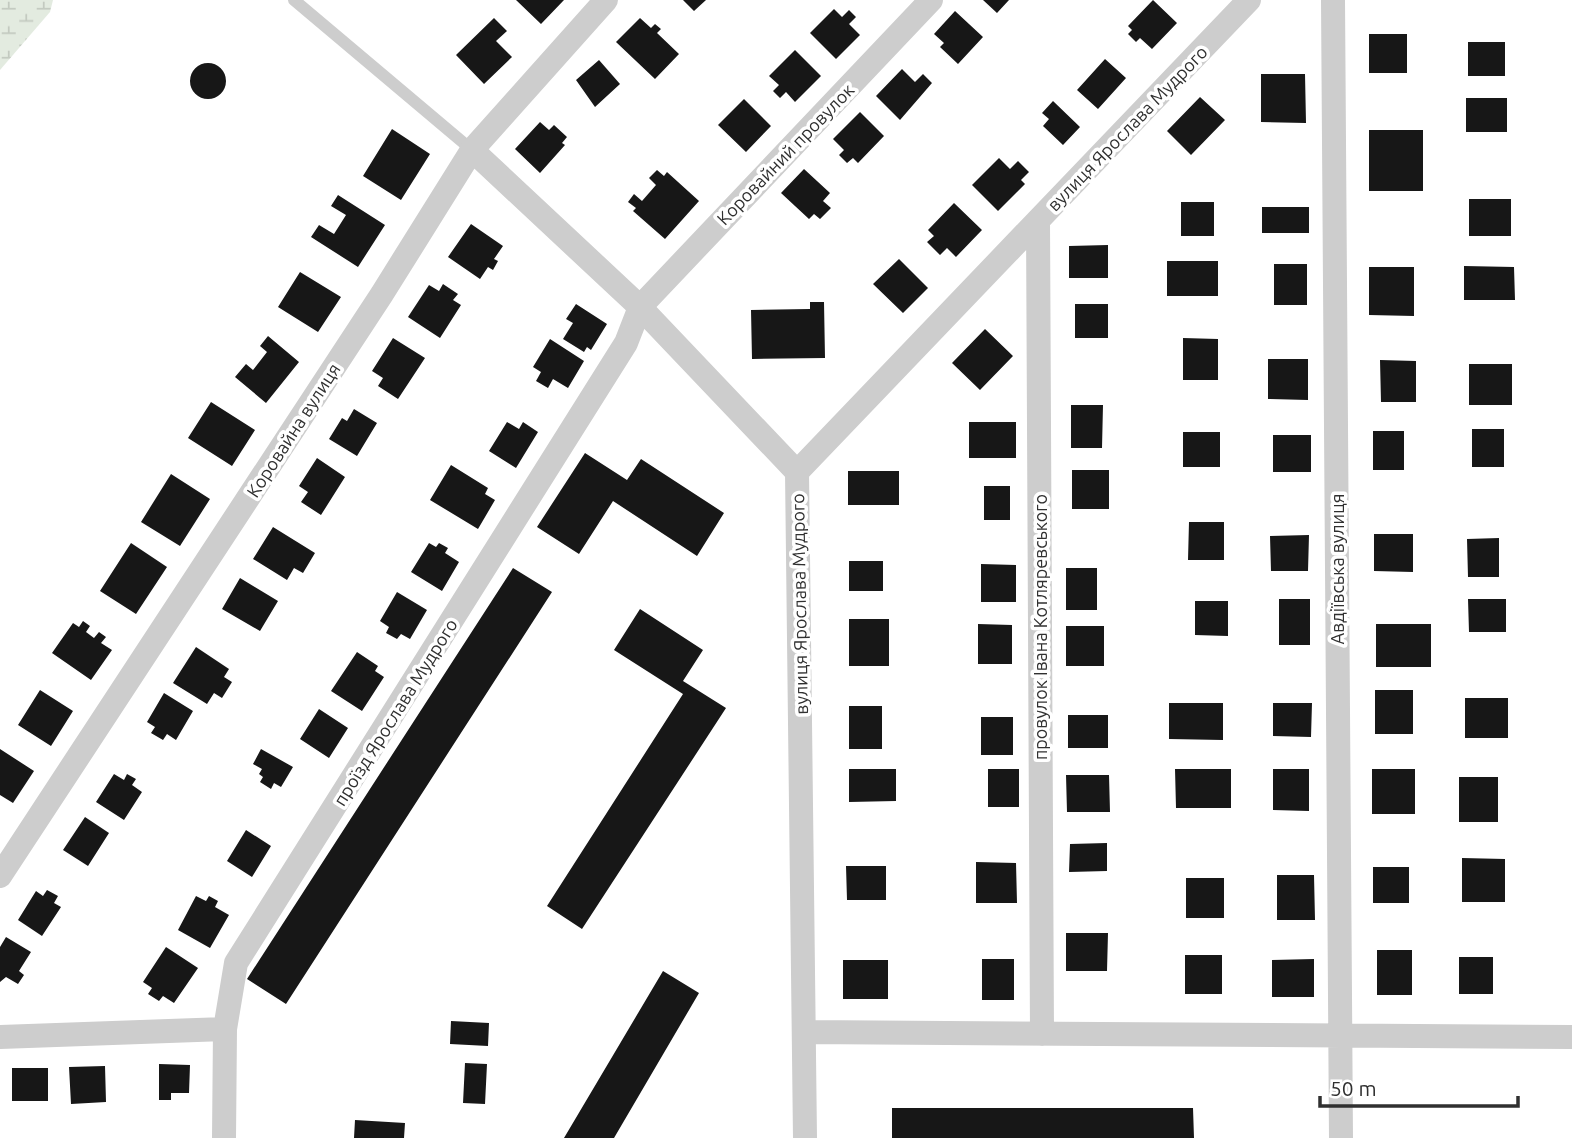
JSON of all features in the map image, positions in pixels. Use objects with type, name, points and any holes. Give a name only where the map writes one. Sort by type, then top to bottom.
[{"type":"street","name":"Коровайна вулиця","points":[[0,876],[382,294],[472,150],[606,0]]},
{"type":"street","name":"Коровайний провулок","points":[[640,307],[931,0]]},
{"type":"street","name":"вулиця Ярослава Мудрого","points":[[805,1138],[797,472],[1249,0]]},
{"type":"street","name":"Авдіївська вулиця","points":[[1333,0],[1341,1138]]},
{"type":"street","points":[[472,150],[640,307],[797,472]]},
{"type":"street","name":"провулок Івана Котляревського","points":[[1038,221],[1042,1034]]},
{"type":"street","name":"проїзд Ярослава Мудрого","points":[[224,1138],[225,1029],[236,963],[626,344],[640,307]]},
{"type":"street","points":[[0,1037],[225,1029]]},
{"type":"street","points":[[804,1032],[1572,1037]]},
{"type":"lane","points":[[294,0],[472,150]]},
{"type":"green space","points":[[0,0],[53,0],[50,12],[0,70]]},
{"type":"building","points":[[516,0],[564,0],[541,24]]},
{"type":"building","points":[[683,0],[706,0],[694,11]]},
{"type":"building","points":[[983,0],[1009,0],[997,13]]},
{"type":"building","points":[[1153,0],[1177,23],[1152,49],[1140,38],[1136,42],[1128,34],[1132,30],[1128,26]]},
{"type":"building","points":[[834,9],[842,17],[849,10],[856,17],[849,24],[860,35],[836,59],[810,33]]},
{"type":"building","points":[[955,11],[983,37],[958,64],[940,47],[944,43],[934,34]]},
{"type":"building","points":[[494,18],[507,31],[496,41],[512,57],[484,84],[456,55]]},
{"type":"building","points":[[640,18],[651,28],[655,24],[661,29],[657,33],[679,54],[655,79],[616,42]]},
{"type":"building","points":[[1369,34],[1407,34],[1407,73],[1369,73]]},
{"type":"building","points":[[1468,42],[1505,42],[1505,76],[1468,76]]},
{"type":"building","points":[[795,50],[821,76],[795,102],[786,92],[780,98],[773,91],[779,85],[769,76]]},
{"type":"building","points":[[1105,59],[1126,78],[1098,109],[1077,90]]},
{"type":"building","points":[[599,60],[620,84],[595,107],[576,80]]},
{"type":"building","points":[[208,63],[221,68],[226,81],[221,94],[208,99],[195,94],[190,81],[195,68]]},
{"type":"building","points":[[902,69],[915,82],[923,74],[932,83],[900,120],[876,96]]},
{"type":"building","points":[[1261,74],[1305,74],[1306,123],[1261,122]]},
{"type":"building","points":[[1200,97],[1225,120],[1191,155],[1167,131]]},
{"type":"building","points":[[1466,98],[1507,98],[1507,132],[1466,132]]},
{"type":"building","points":[[744,99],[771,126],[746,152],[718,125]]},
{"type":"building","points":[[1053,101],[1080,127],[1063,145],[1043,126],[1049,119],[1042,113]]},
{"type":"building","points":[[860,112],[884,136],[858,163],[853,158],[847,163],[839,155],[844,150],[833,139]]},
{"type":"building","points":[[540,122],[549,130],[554,125],[567,137],[562,143],[565,145],[540,173],[515,149]]},
{"type":"building","points":[[392,129],[430,154],[401,200],[363,176]]},
{"type":"building","points":[[1369,130],[1423,130],[1423,191],[1369,191]]},
{"type":"building","points":[[999,158],[1010,169],[1018,161],[1029,172],[1021,180],[1025,184],[998,211],[972,185]]},
{"type":"building","points":[[804,169],[830,193],[823,201],[831,208],[820,219],[814,214],[809,219],[781,193]]},
{"type":"building","points":[[657,170],[664,176],[667,172],[699,201],[665,239],[633,211],[636,208],[628,202],[634,194],[642,201],[656,185],[649,178]]},
{"type":"building","points":[[338,195],[385,225],[358,267],[311,237],[319,225],[334,234],[346,215],[331,206]]},
{"type":"building","points":[[1469,199],[1511,199],[1511,236],[1469,236]]},
{"type":"building","points":[[1181,202],[1214,202],[1214,236],[1181,236]]},
{"type":"building","points":[[954,203],[982,230],[956,257],[947,248],[940,255],[927,242],[934,236],[928,230]]},
{"type":"building","points":[[1262,207],[1309,207],[1309,233],[1262,233]]},
{"type":"building","points":[[471,224],[503,246],[494,259],[498,261],[493,270],[488,267],[480,279],[448,257]]},
{"type":"building","points":[[1108,245],[1108,278],[1069,278],[1069,246]]},
{"type":"building","points":[[899,259],[928,288],[903,313],[873,284]]},
{"type":"building","points":[[1167,261],[1218,261],[1218,296],[1167,296]]},
{"type":"building","points":[[1274,264],[1307,264],[1307,305],[1274,305]]},
{"type":"building","points":[[1464,266],[1514,267],[1515,300],[1464,300]]},
{"type":"building","points":[[1369,267],[1414,267],[1414,316],[1369,315]]},
{"type":"building","points":[[300,272],[341,297],[318,332],[278,307]]},
{"type":"building","points":[[443,284],[458,294],[453,300],[461,305],[440,338],[408,317],[429,285],[439,291]]},
{"type":"building","points":[[810,302],[824,302],[825,358],[752,359],[751,310],[810,309]]},
{"type":"building","points":[[576,304],[607,324],[591,350],[587,347],[584,352],[563,339],[573,323],[566,319]]},
{"type":"building","points":[[1075,304],[1108,304],[1108,338],[1075,338]]},
{"type":"building","points":[[985,329],[1013,356],[980,390],[952,363]]},
{"type":"building","points":[[268,336],[299,362],[266,403],[235,377],[246,364],[253,370],[267,352],[260,346]]},
{"type":"building","points":[[393,338],[425,358],[398,399],[378,386],[383,378],[372,371]]},
{"type":"building","points":[[1183,338],[1218,339],[1218,380],[1183,380]]},
{"type":"building","points":[[550,339],[584,361],[568,388],[553,379],[548,388],[536,381],[541,372],[533,367]]},
{"type":"building","points":[[1268,359],[1308,359],[1308,400],[1268,399]]},
{"type":"building","points":[[1380,360],[1416,361],[1416,402],[1381,402]]},
{"type":"building","points":[[1469,364],[1512,364],[1512,405],[1469,405]]},
{"type":"building","points":[[211,402],[255,430],[232,466],[188,438]]},
{"type":"building","points":[[1071,405],[1103,405],[1102,448],[1071,448]]},
{"type":"building","points":[[354,409],[377,423],[357,456],[329,439],[342,418],[347,421]]},
{"type":"building","points":[[507,422],[519,429],[523,422],[538,432],[516,468],[489,451]]},
{"type":"building","points":[[969,422],[1016,422],[1016,458],[969,458]]},
{"type":"building","points":[[1472,429],[1504,429],[1504,467],[1472,467]]},
{"type":"building","points":[[1373,431],[1404,431],[1404,470],[1373,470]]},
{"type":"building","points":[[1183,432],[1220,432],[1220,467],[1183,467]]},
{"type":"building","points":[[1273,435],[1311,435],[1311,472],[1273,472]]},
{"type":"building","points":[[585,453],[627,480],[641,459],[724,513],[697,556],[613,501],[579,554],[537,527]]},
{"type":"building","points":[[317,458],[345,477],[321,515],[301,502],[308,492],[299,486]]},
{"type":"building","points":[[451,465],[488,488],[485,494],[495,500],[478,529],[430,500]]},
{"type":"building","points":[[1072,470],[1109,470],[1109,509],[1072,509]]},
{"type":"building","points":[[848,471],[899,471],[899,505],[848,505]]},
{"type":"building","points":[[171,474],[210,499],[180,546],[141,522]]},
{"type":"building","points":[[984,486],[1010,486],[1010,520],[984,520]]},
{"type":"building","points":[[1189,522],[1224,522],[1224,560],[1188,560]]},
{"type":"building","points":[[273,527],[315,553],[303,573],[294,568],[287,580],[253,559]]},
{"type":"building","points":[[1374,534],[1413,534],[1413,572],[1374,571]]},
{"type":"building","points":[[1309,535],[1308,571],[1271,571],[1270,536]]},
{"type":"building","points":[[1499,538],[1499,577],[1468,577],[1467,539]]},
{"type":"building","points":[[131,543],[167,567],[136,614],[100,591]]},
{"type":"building","points":[[429,543],[436,547],[439,543],[448,548],[445,553],[459,562],[442,591],[411,572]]},
{"type":"building","points":[[849,561],[883,561],[883,591],[849,591]]},
{"type":"building","points":[[981,564],[1016,565],[1016,602],[981,602]]},
{"type":"building","points":[[513,568],[552,592],[286,1004],[247,979]]},
{"type":"building","points":[[1066,568],[1097,568],[1097,610],[1066,610]]},
{"type":"building","points":[[240,578],[278,601],[260,631],[222,609]]},
{"type":"building","points":[[397,592],[427,610],[410,639],[401,634],[397,639],[386,633],[389,627],[380,621]]},
{"type":"building","points":[[1279,599],[1310,599],[1310,645],[1279,645]]},
{"type":"building","points":[[1468,599],[1506,599],[1506,632],[1469,632]]},
{"type":"building","points":[[1195,601],[1228,601],[1228,636],[1195,635]]},
{"type":"building","points":[[640,609],[703,650],[683,681],[726,708],[582,929],[547,906],[683,694],[614,650]]},
{"type":"building","points":[[849,619],[889,619],[889,666],[849,666]]},
{"type":"building","points":[[83,621],[90,626],[86,632],[94,638],[99,632],[106,637],[101,643],[112,650],[91,680],[52,653],[73,623],[79,627]]},
{"type":"building","points":[[978,624],[1012,625],[1012,664],[978,664]]},
{"type":"building","points":[[1376,624],[1431,624],[1431,667],[1376,667]]},
{"type":"building","points":[[1066,626],[1104,626],[1104,666],[1066,666]]},
{"type":"building","points":[[196,647],[229,669],[224,677],[232,682],[222,698],[214,693],[207,704],[173,683]]},
{"type":"building","points":[[357,652],[378,666],[375,671],[384,677],[362,711],[331,691]]},
{"type":"building","points":[[40,690],[73,711],[51,746],[18,725]]},
{"type":"building","points":[[1375,690],[1413,690],[1413,734],[1375,734]]},
{"type":"building","points":[[164,693],[193,711],[176,740],[167,734],[163,740],[151,733],[155,727],[147,722]]},
{"type":"building","points":[[1465,698],[1508,698],[1508,738],[1465,738]]},
{"type":"building","points":[[1169,703],[1223,703],[1223,740],[1169,739]]},
{"type":"building","points":[[1273,703],[1312,703],[1311,737],[1273,736]]},
{"type":"building","points":[[849,706],[882,706],[882,749],[849,749]]},
{"type":"building","points":[[319,709],[348,728],[329,758],[300,739]]},
{"type":"building","points":[[1068,715],[1108,715],[1108,748],[1068,748]]},
{"type":"building","points":[[981,717],[1013,717],[1013,755],[981,755]]},
{"type":"building","points":[[0,749],[34,771],[13,803],[0,795]]},
{"type":"building","points":[[261,749],[293,767],[281,787],[274,783],[271,789],[260,782],[263,777],[259,774],[262,769],[253,764]]},
{"type":"building","points":[[849,769],[896,769],[896,801],[849,802]]},
{"type":"building","points":[[988,769],[1019,769],[1019,807],[988,807]]},
{"type":"building","points":[[1175,769],[1231,769],[1231,808],[1176,808]]},
{"type":"building","points":[[1273,769],[1309,769],[1309,811],[1273,810]]},
{"type":"building","points":[[1372,769],[1415,769],[1415,814],[1372,814]]},
{"type":"building","points":[[114,774],[124,780],[127,774],[136,779],[132,785],[142,792],[124,820],[96,802]]},
{"type":"building","points":[[1066,775],[1109,775],[1110,812],[1067,812]]},
{"type":"building","points":[[1459,777],[1498,777],[1498,822],[1459,822]]},
{"type":"building","points":[[85,817],[109,833],[88,866],[63,850]]},
{"type":"building","points":[[246,830],[271,846],[252,877],[227,861]]},
{"type":"building","points":[[1107,843],[1107,871],[1069,872],[1070,844]]},
{"type":"building","points":[[1462,858],[1505,859],[1505,902],[1462,902]]},
{"type":"building","points":[[976,862],[1016,863],[1017,903],[976,903]]},
{"type":"building","points":[[846,866],[886,866],[886,900],[847,900]]},
{"type":"building","points":[[1373,867],[1409,867],[1409,903],[1373,903]]},
{"type":"building","points":[[1277,875],[1314,875],[1315,920],[1277,920]]},
{"type":"building","points":[[1186,878],[1224,878],[1224,918],[1186,918]]},
{"type":"building","points":[[47,890],[58,896],[54,903],[61,907],[42,936],[18,920],[36,891],[43,896]]},
{"type":"building","points":[[196,896],[206,901],[209,896],[218,901],[215,907],[229,915],[210,948],[178,930]]},
{"type":"building","points":[[1066,933],[1108,933],[1107,971],[1066,971]]},
{"type":"building","points":[[6,937],[31,952],[19,971],[24,975],[18,984],[6,977],[0,982],[0,947]]},
{"type":"building","points":[[166,947],[198,968],[174,1003],[163,996],[159,1001],[148,994],[152,988],[143,982]]},
{"type":"building","points":[[1377,950],[1412,950],[1412,995],[1377,995]]},
{"type":"building","points":[[1185,955],[1222,955],[1222,994],[1185,994]]},
{"type":"building","points":[[1459,957],[1493,957],[1493,994],[1459,994]]},
{"type":"building","points":[[982,959],[1014,959],[1014,1000],[982,1000]]},
{"type":"building","points":[[1314,959],[1314,997],[1272,997],[1272,960]]},
{"type":"building","points":[[843,960],[888,960],[888,999],[843,999]]},
{"type":"building","points":[[663,971],[699,993],[614,1138],[564,1138]]},
{"type":"building","points":[[451,1021],[489,1023],[488,1046],[450,1044]]},
{"type":"building","points":[[465,1063],[487,1064],[485,1104],[463,1103]]},
{"type":"building","points":[[159,1064],[190,1065],[189,1093],[171,1093],[171,1100],[159,1100]]},
{"type":"building","points":[[105,1066],[106,1102],[71,1104],[69,1067]]},
{"type":"building","points":[[12,1068],[48,1068],[48,1101],[12,1101]]},
{"type":"building","points":[[892,1108],[1193,1108],[1194,1138],[892,1138]]},
{"type":"building","points":[[355,1120],[405,1123],[404,1138],[354,1138]]}]
